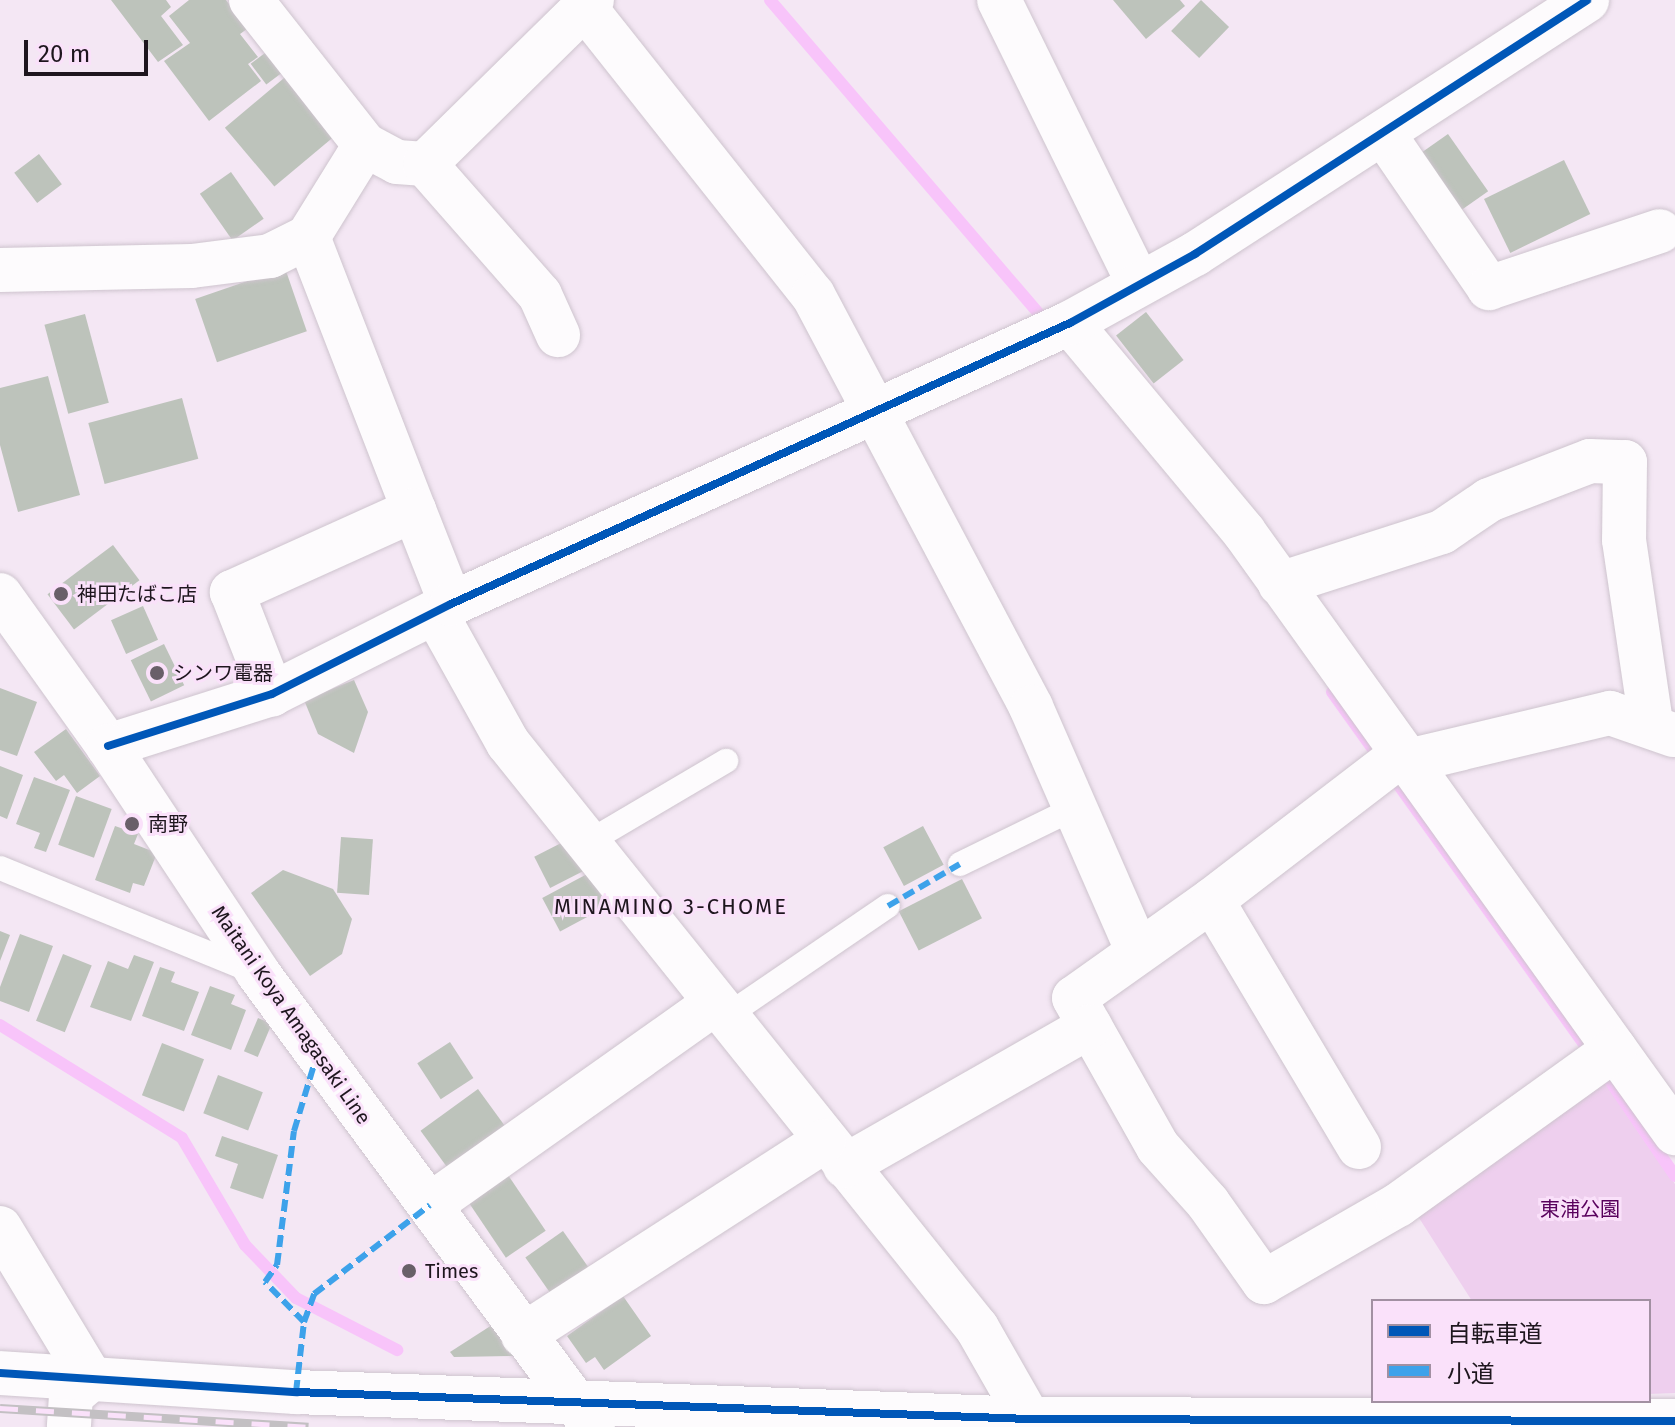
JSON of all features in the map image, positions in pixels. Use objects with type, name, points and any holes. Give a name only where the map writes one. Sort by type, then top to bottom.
[{"type":"street","points":[[251,0],[365,145],[397,162],[425,164],[540,295],[558,335]]},
{"type":"street","points":[[999,0],[1138,282]]},
{"type":"street","points":[[108,746],[272,694],[443,608],[876,414],[1070,323],[1138,282],[1195,254],[1587,0]]},
{"type":"street","points":[[425,164],[589,4],[813,295],[1031,707],[1138,952]]},
{"type":"street","points":[[1383,133],[1489,288],[1660,231]]},
{"type":"street","points":[[0,270],[192,266],[270,256],[308,237],[365,145]]},
{"type":"street","points":[[308,237],[414,510],[443,608],[508,743],[585,844],[977,1328],[1039,1423]]},
{"type":"street","points":[[1070,323],[1244,532],[1402,759],[1675,1133]]},
{"type":"street","points":[[1280,584],[1442,532],[1489,500],[1590,461],[1625,462],[1624,540],[1663,729],[1610,713],[1402,759],[1074,998],[1158,1147],[1208,1203],[1264,1282],[1398,1205],[1615,1049]]},
{"type":"street","points":[[272,694],[232,592],[414,510]]},
{"type":"street","name":"Maitani Koya Amagasaki Line","points":[[0,595],[108,746],[258,973],[523,1335],[585,1414]]},
{"type":"street","points":[[1212,900],[1359,1147]]},
{"type":"street","points":[[430,1205],[720,1010]]},
{"type":"street","points":[[523,1335],[834,1154],[1090,1026]]},
{"type":"street","points":[[0,1228],[91,1379]]},
{"type":"street","points":[[0,1373],[585,1414],[1039,1423],[1675,1421]]},
{"type":"street","points":[[69,1427],[71,1396],[91,1379]]},
{"type":"street","points":[[253,1427],[253,1410],[296,1392]]},
{"type":"lane","points":[[585,844],[726,761]]},
{"type":"lane","points":[[960,864],[1075,808]]},
{"type":"lane","points":[[0,868],[258,973]]},
{"type":"lane","points":[[720,1010],[888,906]]},
{"type":"green space","name":"東浦公園","points":[[1604,1081],[1675,1184],[1675,1393],[1651,1394],[1651,1299],[1471,1299],[1414,1210]]},
{"type":"building","points":[[111,0],[166,0],[171,7],[161,16],[183,45],[158,62]]},
{"type":"building","points":[[189,0],[226,0],[247,29],[240,34],[258,57],[248,64],[261,81],[209,121],[164,61],[190,43],[169,16]]},
{"type":"building","points":[[1113,0],[1180,0],[1185,6],[1146,39]]},
{"type":"building","points":[[1201,0],[1229,27],[1199,58],[1171,31]]},
{"type":"building","points":[[273,47],[289,68],[266,85],[251,64]]},
{"type":"building","points":[[290,73],[339,132],[274,187],[225,128]]},
{"type":"building","points":[[1448,134],[1488,191],[1455,214],[1415,157]]},
{"type":"building","points":[[39,154],[62,184],[37,203],[14,173]]},
{"type":"building","points":[[1564,160],[1590,214],[1510,253],[1484,199]]},
{"type":"building","points":[[231,172],[264,219],[233,240],[200,194]]},
{"type":"building","points":[[285,268],[307,331],[217,362],[195,299]]},
{"type":"building","points":[[1146,312],[1184,360],[1154,383],[1116,335]]},
{"type":"building","points":[[85,314],[109,403],[68,414],[44,325]]},
{"type":"building","points":[[48,376],[80,495],[18,512],[0,445],[0,388]]},
{"type":"building","points":[[182,398],[198,459],[105,484],[88,423]]},
{"type":"building","points":[[113,545],[139,580],[74,629],[48,594]]},
{"type":"building","points":[[143,606],[158,640],[126,654],[111,620]]},
{"type":"building","points":[[164,644],[184,685],[151,702],[131,660]]},
{"type":"building","points":[[354,680],[368,712],[354,753],[318,734],[304,700]]},
{"type":"building","points":[[0,688],[37,702],[17,756],[0,750]]},
{"type":"building","points":[[66,729],[100,776],[77,793],[64,775],[56,781],[34,752]]},
{"type":"building","points":[[0,766],[23,775],[7,819],[0,816]]},
{"type":"building","points":[[34,777],[70,790],[46,852],[34,848],[40,833],[16,824]]},
{"type":"building","points":[[76,796],[112,809],[94,858],[58,845]]},
{"type":"building","points":[[115,826],[138,834],[134,844],[157,853],[144,886],[133,883],[130,893],[95,880]]},
{"type":"building","points":[[923,826],[944,865],[904,886],[883,847]]},
{"type":"building","points":[[341,837],[373,839],[369,895],[337,893]]},
{"type":"building","points":[[569,839],[585,870],[550,888],[534,857]]},
{"type":"building","points":[[283,870],[333,889],[352,919],[342,954],[310,976],[251,893]]},
{"type":"building","points":[[589,873],[607,907],[560,931],[542,898]]},
{"type":"building","points":[[962,879],[982,918],[919,950],[899,911]]},
{"type":"building","points":[[0,931],[10,935],[0,961]]},
{"type":"building","points":[[20,934],[53,946],[29,1012],[0,1001],[0,987]]},
{"type":"building","points":[[63,954],[92,966],[65,1032],[36,1021]]},
{"type":"building","points":[[134,955],[154,962],[131,1021],[90,1007],[108,961],[128,969]]},
{"type":"building","points":[[160,967],[175,972],[171,982],[199,992],[184,1031],[142,1016]]},
{"type":"building","points":[[210,986],[235,995],[231,1004],[246,1010],[231,1050],[191,1035]]},
{"type":"building","points":[[258,1018],[272,1024],[258,1057],[244,1051]]},
{"type":"building","points":[[450,1042],[473,1078],[441,1099],[417,1063]]},
{"type":"building","points":[[162,1043],[204,1059],[184,1111],[142,1095]]},
{"type":"building","points":[[218,1075],[263,1092],[248,1130],[203,1113]]},
{"type":"building","points":[[478,1089],[509,1131],[451,1173],[421,1131]]},
{"type":"building","points":[[222,1136],[278,1155],[263,1199],[230,1188],[238,1164],[215,1156]]},
{"type":"building","points":[[506,1172],[546,1231],[506,1258],[466,1199]]},
{"type":"building","points":[[563,1231],[596,1279],[559,1305],[525,1257]]},
{"type":"building","points":[[623,1296],[651,1336],[604,1370],[595,1357],[586,1363],[567,1336]]},
{"type":"building","points":[[492,1325],[513,1356],[454,1357],[450,1352]]},
{"type":"waterway","points":[[770,0],[1042,317]]},
{"type":"waterway","points":[[1332,692],[1589,1051]]},
{"type":"waterway","points":[[0,1025],[182,1138],[245,1245],[296,1298],[397,1350]]},
{"type":"waterway","points":[[1600,1066],[1675,1176]]},
{"type":"railway","points":[[0,1408],[308,1427]]},
{"type":"marked path","points":[[888,906],[960,864]]},
{"type":"marked path","points":[[296,1392],[304,1322],[265,1282],[277,1265],[294,1131],[317,1055]]},
{"type":"marked path","points":[[304,1322],[314,1294],[430,1205]]},
{"type":"cycle path","points":[[108,746],[272,694],[451,604],[1070,323],[1195,254],[1587,0]]},
{"type":"cycle path","points":[[0,1373],[296,1392],[1029,1419],[1675,1421]]},
{"type":"place","name":"神田たばこ店","points":[[61,594]]},
{"type":"place","name":"シンワ電器","points":[[157,673]]},
{"type":"place","name":"南野","points":[[132,824]]},
{"type":"place","name":"Times","points":[[409,1271]]},
{"type":"district","name":"MINAMINO 3-CHOME","points":[[671,907]]}]
